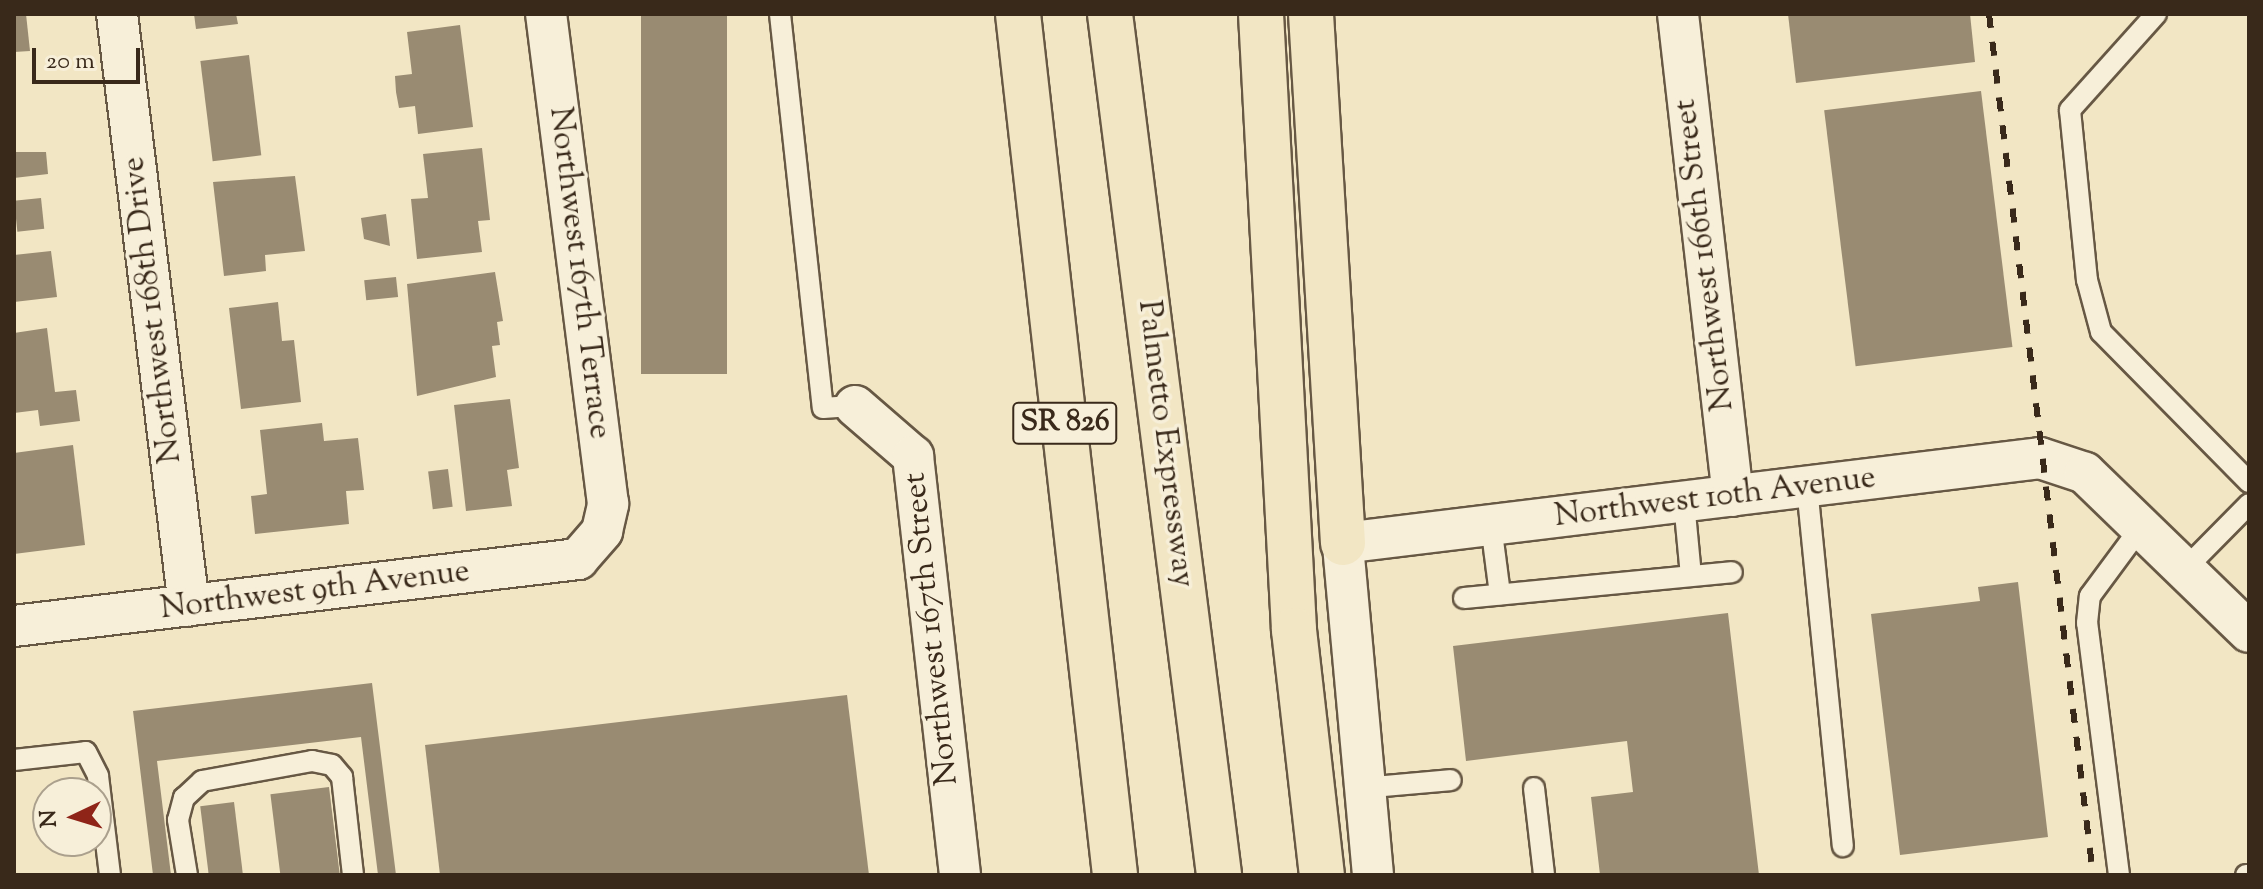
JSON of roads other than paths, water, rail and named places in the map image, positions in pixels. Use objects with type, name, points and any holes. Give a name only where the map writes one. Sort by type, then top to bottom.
[{"type":"highway","name":"SR 826","points":[[1018,14],[1115,875]]},
{"type":"highway","name":"Palmetto Expressway","points":[[1110,14],[1219,875]]},
{"type":"highway","points":[[1261,14],[1294,630],[1322,875]]},
{"type":"highway","points":[[1311,14],[1343,543]]},
{"type":"highway","points":[[1108,875],[1110,832]]},
{"type":"street","name":"Northwest 168th Drive","points":[[117,14],[189,606]]},
{"type":"street","name":"Northwest 167th Terrace","points":[[546,14],[608,504],[602,531]]},
{"type":"street","name":"Northwest 166th Street","points":[[1678,14],[1733,496]]},
{"type":"street","name":"Northwest 167th Street","points":[[855,406],[913,456],[960,875]]},
{"type":"street","name":"Northwest 10th Avenue","points":[[1343,543],[2040,458],[2085,473],[2141,527]]},
{"type":"street","points":[[2141,527],[2249,632]]},
{"type":"street","name":"Northwest 9th Avenue","points":[[14,626],[578,559],[602,531]]},
{"type":"street","points":[[1343,543],[1362,788],[1373,875]]},
{"type":"lane","name":"Northwest 167th Street","points":[[780,14],[823,408],[855,406]]},
{"type":"lane","points":[[2156,14],[2070,110],[2087,280],[2101,332],[2249,482]]},
{"type":"lane","points":[[1807,487],[1843,846]]},
{"type":"lane","points":[[1684,502],[1691,576]]},
{"type":"lane","points":[[2185,569],[2249,504]]},
{"type":"lane","points":[[1491,525],[1500,594]]},
{"type":"lane","points":[[2119,875],[2087,623],[2090,596],[2141,527]]},
{"type":"lane","points":[[1464,598],[1732,572]]},
{"type":"lane","points":[[14,760],[86,752],[98,776],[110,875]]},
{"type":"lane","points":[[187,875],[178,820],[184,798],[202,781],[312,761],[332,765],[342,777],[353,875]]},
{"type":"lane","points":[[1362,788],[1451,780]]},
{"type":"lane","points":[[1534,788],[1544,875]]},
{"type":"railway","points":[[1989,14],[2093,875]]}]
